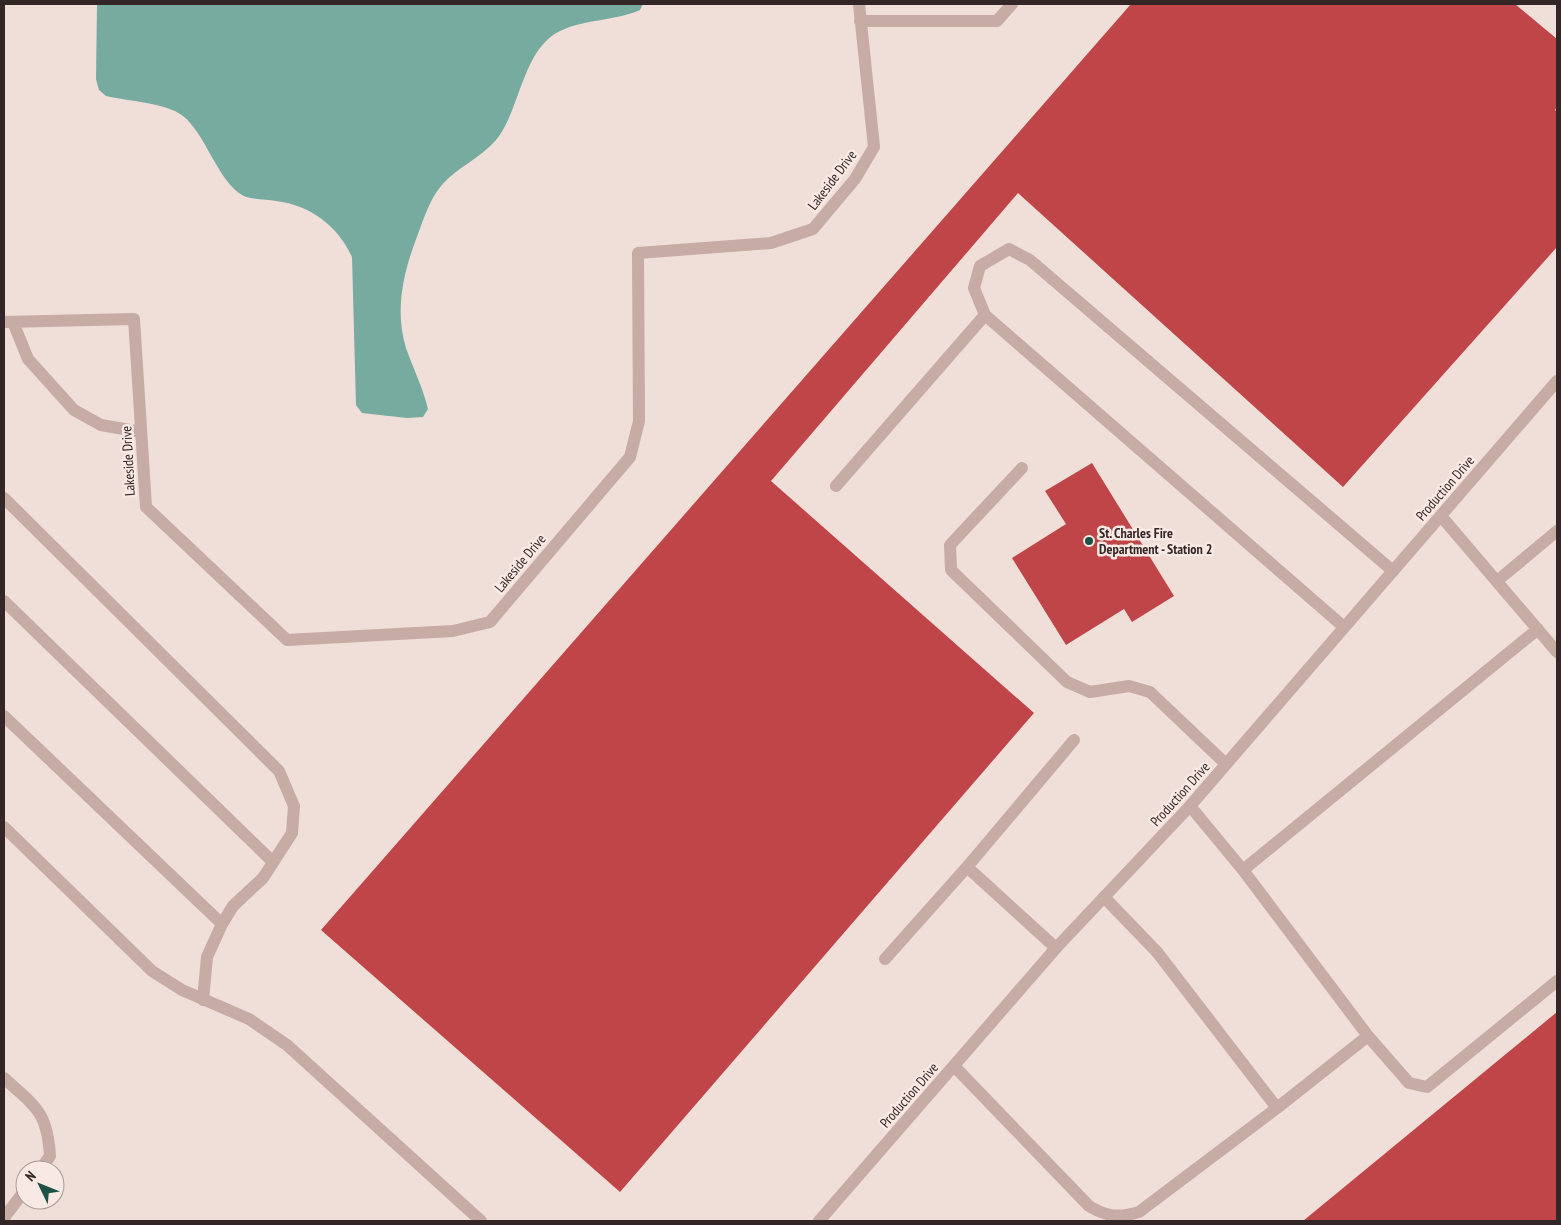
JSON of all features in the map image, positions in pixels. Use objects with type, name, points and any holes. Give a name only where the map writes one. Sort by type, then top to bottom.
[{"type":"street","name":"Lakeside Drive","points":[[8,322],[134,319],[146,507],[287,640],[453,631],[490,622],[630,457],[639,421],[638,253],[770,243],[813,228],[855,179],[874,148],[859,4]]},
{"type":"street","points":[[860,20],[997,21],[1012,4]]},
{"type":"street","points":[[1344,628],[984,315],[974,288],[980,266],[1009,249],[1030,260],[1393,571]]},
{"type":"street","points":[[836,486],[984,315]]},
{"type":"street","points":[[8,322],[28,359],[74,410],[101,426],[141,432]]},
{"type":"street","name":"Production Drive","points":[[819,1221],[1056,948],[1190,806],[1557,381]]},
{"type":"street","points":[[1022,468],[950,545],[951,570],[1067,682],[1090,692],[1129,686],[1150,692],[1226,764]]},
{"type":"street","points":[[4,498],[279,771],[294,806],[292,833],[263,878],[233,906],[222,924],[207,958],[203,1000]]},
{"type":"street","points":[[1441,516],[1557,652]]},
{"type":"street","points":[[1496,581],[1557,531]]},
{"type":"street","points":[[4,601],[273,862]]},
{"type":"street","points":[[1243,870],[1538,629]]},
{"type":"street","points":[[4,716],[222,924]]},
{"type":"street","points":[[885,959],[967,867],[1074,740]]},
{"type":"street","points":[[1190,806],[1243,870],[1368,1036],[1409,1083],[1427,1087],[1557,981]]},
{"type":"street","points":[[4,827],[152,971],[182,990],[249,1019],[287,1045],[481,1221]]},
{"type":"street","points":[[967,867],[1056,948]]},
{"type":"street","points":[[1104,897],[1158,952],[1277,1108]]},
{"type":"street","points":[[954,1066],[1089,1206],[1104,1215],[1121,1218],[1139,1212],[1277,1108],[1368,1036]]},
{"type":"street","points":[[4,1078],[42,1114],[49,1134],[50,1156],[47,1160]]},
{"type":"street","points":[[4,1218],[15,1203]]},
{"type":"street","points":[[1089,1206],[1094,1221]]},
{"type":"water","points":[[97,4],[643,4],[640,10],[630,14],[570,27],[547,40],[529,66],[511,114],[496,140],[447,179],[434,197],[413,248],[402,290],[402,333],[428,409],[423,417],[407,418],[362,413],[356,405],[352,257],[339,236],[322,219],[300,207],[242,195],[226,179],[198,134],[183,116],[157,105],[106,96],[99,90],[96,79]]},
{"type":"building","points":[[1131,4],[1515,4],[1557,39],[1557,107],[1555,110],[1557,112],[1557,247],[1343,487],[1018,193],[771,481],[1034,713],[620,1192],[321,930]]},
{"type":"building","name":"St. Charles Fire Department - Station 2","points":[[1092,463],[1174,596],[1132,622],[1124,609],[1066,645],[1012,558],[1066,524],[1045,491]]},
{"type":"building","points":[[1557,1012],[1557,1221],[1303,1221]]},
{"type":"place","name":"St. Charles Fire Department - Station 2","points":[[1089,541]]}]
